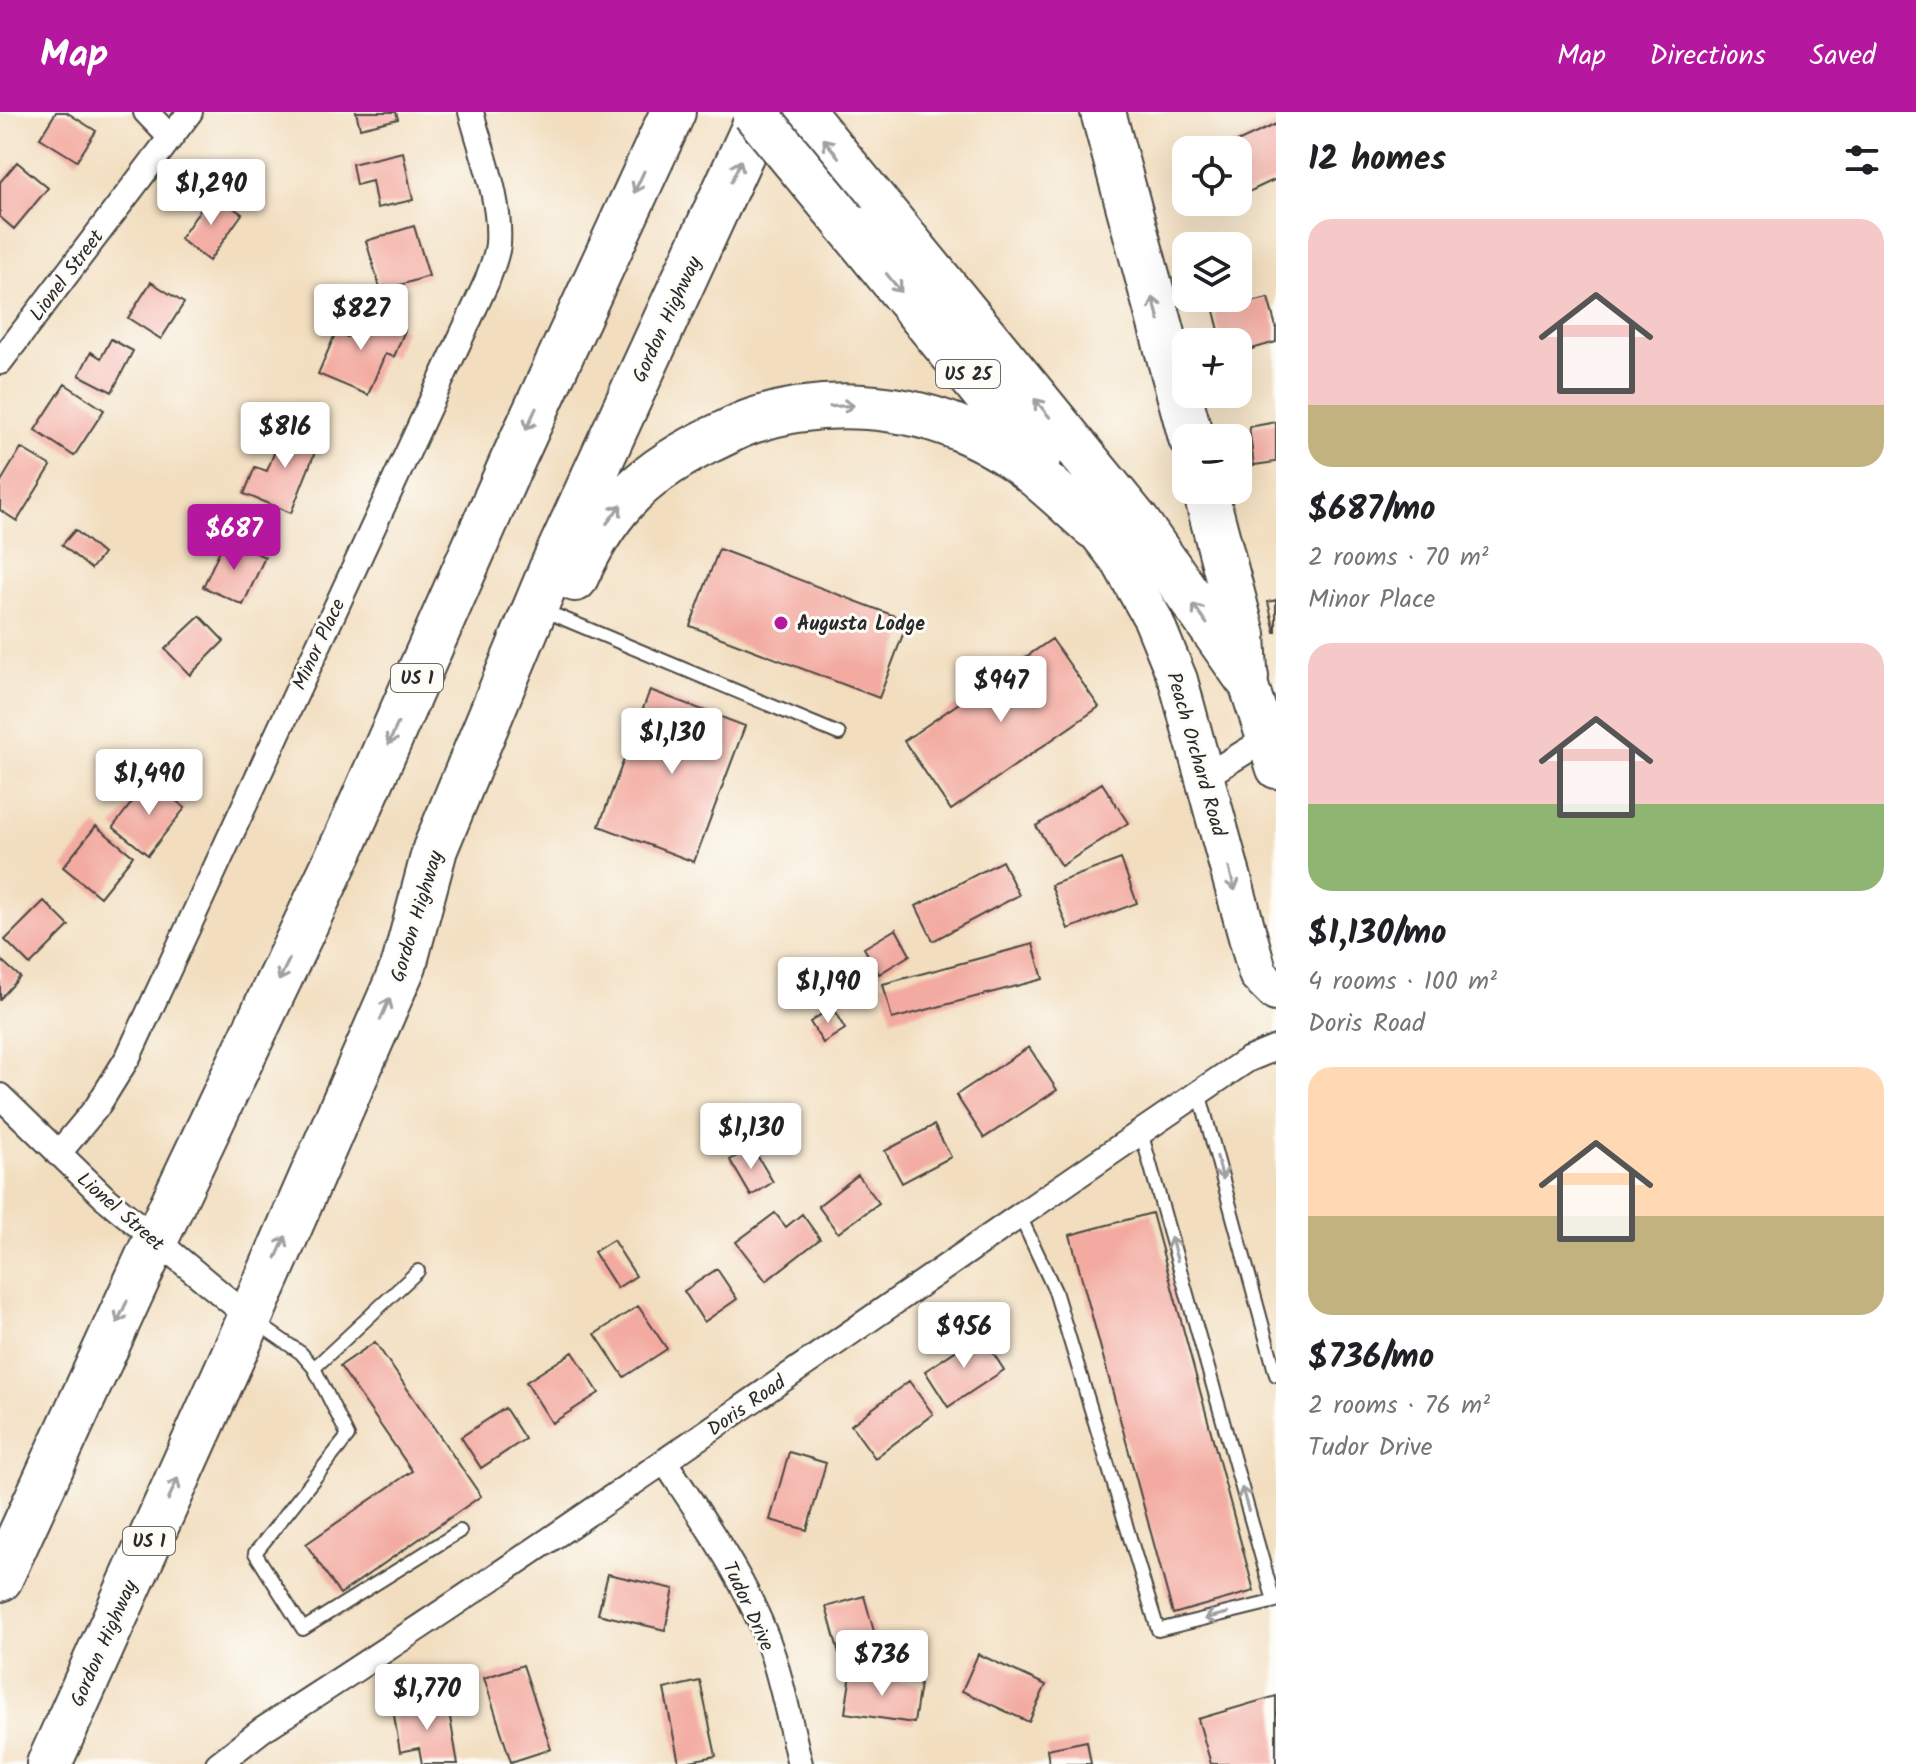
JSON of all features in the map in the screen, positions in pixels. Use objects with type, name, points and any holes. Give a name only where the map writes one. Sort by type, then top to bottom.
[{"type":"highway","name":"US 1","points":[[0,1579],[155,1241],[345,841],[512,462],[673,112]]},
{"type":"highway","name":"US 25","points":[[754,112],[852,203],[1093,526]]},
{"type":"highway","name":"Gordon Highway","points":[[49,1764],[250,1318],[404,965],[435,849],[553,565],[761,112]]},
{"type":"highway","points":[[802,112],[852,203],[1138,523],[1246,677]]},
{"type":"highway","points":[[1103,112],[1187,424]]},
{"type":"highway","points":[[404,965],[452,868],[557,616],[596,538],[624,501],[659,469],[750,421],[805,408],[856,406],[895,411],[971,433],[1015,457],[1093,526]]},
{"type":"highway","points":[[1209,504],[1243,635],[1246,677]]},
{"type":"main road","name":"Peach Orchard Road","points":[[1093,526],[1121,562],[1153,619],[1178,680],[1258,974],[1276,992]]},
{"type":"main road","points":[[1246,677],[1273,747]]},
{"type":"street","points":[[146,112],[170,137]]},
{"type":"street","name":"Lionel Street","points":[[0,362],[190,112]]},
{"type":"street","name":"Minor Place","points":[[58,1154],[97,1107],[128,1057],[487,281],[498,247],[497,223],[471,112]]},
{"type":"street","points":[[1204,777],[1273,747]]},
{"type":"street","name":"Doris Road","points":[[218,1764],[262,1730],[665,1462],[1199,1092],[1247,1060],[1276,1048]]},
{"type":"street","name":"Lionel Street","points":[[0,1096],[58,1154],[155,1241],[250,1318]]},
{"type":"street","name":"Tudor Drive","points":[[665,1462],[728,1559],[752,1606],[772,1655],[800,1764]]},
{"type":"lane","points":[[557,616],[839,734]]},
{"type":"lane","points":[[1199,1092],[1276,1375]]},
{"type":"lane","points":[[1019,1214],[1055,1291],[1158,1630],[1275,1601],[1141,1132]]},
{"type":"lane","points":[[314,1368],[418,1271]]},
{"type":"lane","points":[[250,1318],[301,1353],[314,1368],[348,1436],[255,1553],[303,1629],[460,1531]]},
{"type":"building","points":[[56,112],[66,112],[96,131],[77,161],[40,138]]},
{"type":"building","points":[[356,112],[396,112],[398,119],[360,128]]},
{"type":"building","points":[[1276,124],[1276,179],[1252,190],[1252,136]]},
{"type":"building","points":[[403,152],[413,200],[377,208],[372,181],[356,185],[352,164]]},
{"type":"building","points":[[17,162],[48,188],[14,229],[0,217],[0,182]]},
{"type":"building","points":[[212,193],[242,214],[209,261],[180,239]]},
{"type":"building","points":[[414,226],[429,276],[381,291],[366,241]]},
{"type":"building","points":[[151,282],[184,303],[161,339],[128,318]]},
{"type":"building","points":[[1268,298],[1276,327],[1276,342],[1252,349],[1252,328],[1218,328],[1214,312],[1252,312],[1252,302]]},
{"type":"building","points":[[358,310],[405,330],[394,357],[385,354],[368,395],[318,374],[336,332],[347,337]]},
{"type":"building","points":[[111,339],[133,351],[112,392],[79,375],[91,352],[101,358]]},
{"type":"building","points":[[65,384],[104,410],[74,456],[35,430]]},
{"type":"building","points":[[1276,422],[1276,462],[1254,465],[1252,426]]},
{"type":"building","points":[[286,423],[321,437],[291,513],[244,494],[255,467],[267,471]]},
{"type":"building","points":[[21,448],[51,466],[17,521],[0,510],[0,483]]},
{"type":"building","points":[[75,530],[103,554],[91,569],[62,545]]},
{"type":"building","points":[[225,539],[265,557],[243,605],[203,587]]},
{"type":"building","points":[[719,549],[908,621],[879,698],[690,626]]},
{"type":"building","points":[[1276,600],[1276,632],[1275,632],[1268,602]]},
{"type":"building","points":[[200,616],[224,641],[190,675],[165,649]]},
{"type":"building","points":[[1052,639],[1099,707],[951,810],[904,741]]},
{"type":"building","points":[[650,690],[745,726],[694,862],[599,826]]},
{"type":"building","points":[[150,779],[185,808],[148,855],[113,827]]},
{"type":"building","points":[[1102,783],[1128,823],[1061,866],[1036,826]]},
{"type":"building","points":[[96,826],[133,856],[100,897],[63,867]]},
{"type":"building","points":[[1121,859],[1137,903],[1068,929],[1051,885]]},
{"type":"building","points":[[1002,861],[1019,895],[933,941],[916,906]]},
{"type":"building","points":[[44,901],[69,926],[30,965],[5,940]]},
{"type":"building","points":[[896,929],[910,955],[879,974],[864,948]]},
{"type":"building","points":[[1033,944],[1043,979],[892,1019],[883,984]]},
{"type":"building","points":[[0,959],[20,977],[0,999]]},
{"type":"building","points":[[832,1007],[845,1029],[823,1043],[810,1022]]},
{"type":"building","points":[[1029,1047],[1057,1090],[984,1138],[956,1095]]},
{"type":"building","points":[[934,1125],[951,1157],[902,1183],[885,1151]]},
{"type":"building","points":[[752,1147],[773,1182],[751,1196],[730,1160]]},
{"type":"building","points":[[858,1175],[879,1203],[838,1233],[818,1206]]},
{"type":"building","points":[[775,1213],[786,1227],[802,1214],[820,1239],[766,1281],[736,1242]]},
{"type":"building","points":[[1152,1213],[1254,1591],[1173,1614],[1070,1235]]},
{"type":"building","points":[[613,1240],[636,1276],[617,1288],[594,1252]]},
{"type":"building","points":[[717,1269],[737,1299],[704,1322],[684,1291]]},
{"type":"building","points":[[638,1306],[667,1349],[624,1377],[595,1334]]},
{"type":"building","points":[[981,1334],[1004,1370],[948,1407],[925,1371]]},
{"type":"building","points":[[375,1342],[481,1496],[340,1594],[306,1544],[412,1471],[340,1366]]},
{"type":"building","points":[[573,1352],[599,1393],[552,1423],[526,1382]]},
{"type":"building","points":[[909,1381],[933,1414],[875,1458],[851,1425]]},
{"type":"building","points":[[505,1408],[525,1439],[481,1468],[461,1437]]},
{"type":"building","points":[[789,1452],[826,1463],[807,1530],[770,1520]]},
{"type":"building","points":[[608,1574],[674,1589],[665,1630],[598,1614]]},
{"type":"building","points":[[864,1596],[877,1642],[839,1653],[826,1607]]},
{"type":"building","points":[[978,1654],[1046,1685],[1029,1722],[962,1691]]},
{"type":"building","points":[[523,1665],[551,1749],[511,1762],[484,1678]]},
{"type":"building","points":[[851,1674],[920,1684],[914,1723],[845,1713]]},
{"type":"building","points":[[700,1681],[716,1756],[679,1763],[664,1689]]},
{"type":"building","points":[[1276,1696],[1276,1764],[1211,1764],[1198,1719]]},
{"type":"building","points":[[447,1700],[458,1764],[422,1764],[419,1748],[400,1752],[393,1709]]},
{"type":"building","points":[[1087,1741],[1091,1764],[1049,1764],[1047,1749]]},
{"type":"place","name":"Augusta Lodge","points":[[781,623]]}]
